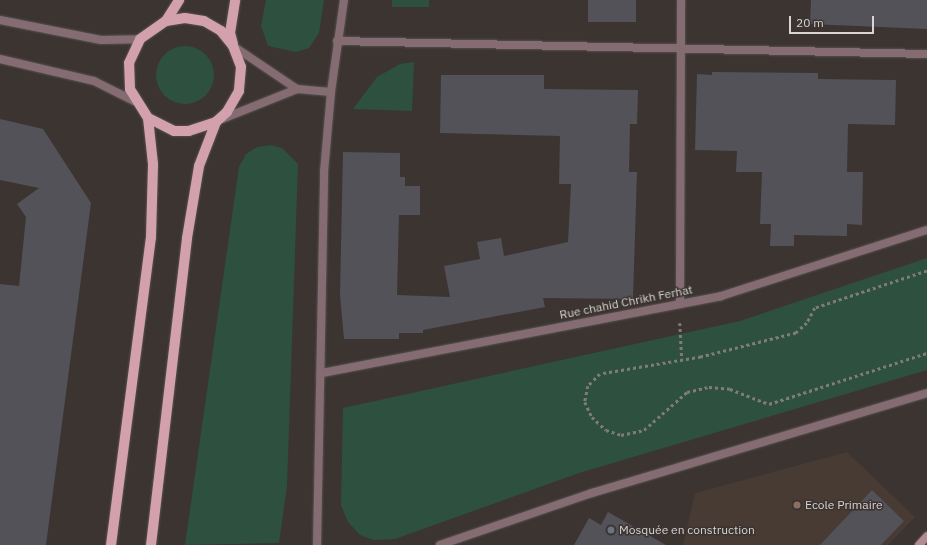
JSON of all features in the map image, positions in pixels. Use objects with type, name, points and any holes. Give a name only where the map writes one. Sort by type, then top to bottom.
[{"type":"main road","points":[[179,0],[166,21],[140,39],[129,63],[128,76],[134,101],[148,118],[174,130],[188,131],[216,122],[227,112],[239,91],[241,67],[230,33],[235,0]]},
{"type":"main road","points":[[166,21],[185,18],[204,21],[221,31],[233,46]]},
{"type":"main road","points":[[111,545],[151,237],[153,164],[148,118]]},
{"type":"main road","points":[[151,545],[187,238],[199,166],[216,122]]},
{"type":"main road","points":[[919,545],[927,536]]},
{"type":"street","points":[[318,545],[322,373],[324,172],[330,92],[344,0]]},
{"type":"street","points":[[680,304],[681,0]]},
{"type":"street","points":[[0,20],[101,40],[140,39]]},
{"type":"street","points":[[337,41],[927,54]]},
{"type":"street","points":[[233,46],[297,88],[330,92]]},
{"type":"street","points":[[0,58],[94,81],[134,101]]},
{"type":"street","points":[[216,122],[297,88]]},
{"type":"street","name":"Rue chahid Chrikh Ferhat","points":[[322,373],[721,296],[927,230]]},
{"type":"street","points":[[440,545],[592,493],[927,393]]},
{"type":"path","points":[[927,271],[815,308],[807,323],[796,333],[682,360],[600,374],[588,386],[585,402],[592,417],[606,430],[621,435],[644,430],[686,392],[709,387],[730,389],[768,404],[927,353]]},
{"type":"path","points":[[680,304],[682,360]]},
{"type":"shaded area","name":"Ecole Primaire","points":[[847,452],[915,517],[888,545],[683,545],[695,493]]},
{"type":"green space","points":[[266,0],[324,0],[319,33],[309,48],[296,52],[268,46],[261,26]]},
{"type":"green space","points":[[392,0],[429,0],[429,7],[392,7]]},
{"type":"green space","points":[[185,46],[196,48],[209,59],[212,64],[214,75],[212,86],[201,99],[196,102],[185,104],[174,102],[161,91],[158,86],[156,75],[158,64],[169,51],[174,48]]},
{"type":"green space","points":[[414,62],[412,111],[353,109],[377,77],[400,64]]},
{"type":"green space","points":[[271,145],[282,148],[298,164],[287,486],[279,543],[185,545],[239,167],[246,154],[257,147]]},
{"type":"green space","points":[[927,258],[927,370],[579,473],[395,539],[374,540],[360,535],[348,522],[341,505],[343,408],[740,321]]},
{"type":"building","points":[[588,0],[636,0],[636,22],[588,22]]},
{"type":"building","points":[[811,0],[927,0],[927,29],[810,24]]},
{"type":"building","points":[[712,72],[818,73],[818,79],[896,80],[895,125],[848,124],[847,172],[863,172],[862,225],[847,224],[847,236],[794,235],[794,246],[770,246],[771,224],[760,224],[762,172],[736,172],[737,151],[695,150],[697,74],[712,75]]},
{"type":"building","points":[[441,75],[544,75],[544,89],[638,90],[637,124],[630,124],[629,172],[637,172],[633,299],[543,298],[545,307],[423,330],[423,333],[399,333],[399,339],[344,339],[340,295],[343,152],[400,153],[400,177],[405,177],[405,186],[420,186],[420,215],[399,215],[397,295],[450,297],[444,266],[480,259],[477,242],[501,238],[504,256],[568,242],[571,184],[559,184],[560,136],[440,133]]},
{"type":"building","points":[[0,119],[43,129],[91,203],[46,545],[0,545],[0,284],[19,286],[26,217],[17,204],[39,188],[0,180]]},
{"type":"building","points":[[872,490],[904,521],[881,545],[820,545]]},
{"type":"building","name":"Mosquée en construction","points":[[608,512],[666,545],[574,545],[589,518],[601,525]]},
{"type":"place","name":"Ecole Primaire","points":[[797,505]]},
{"type":"place","name":"Mosquée en construction","points":[[611,530]]}]
